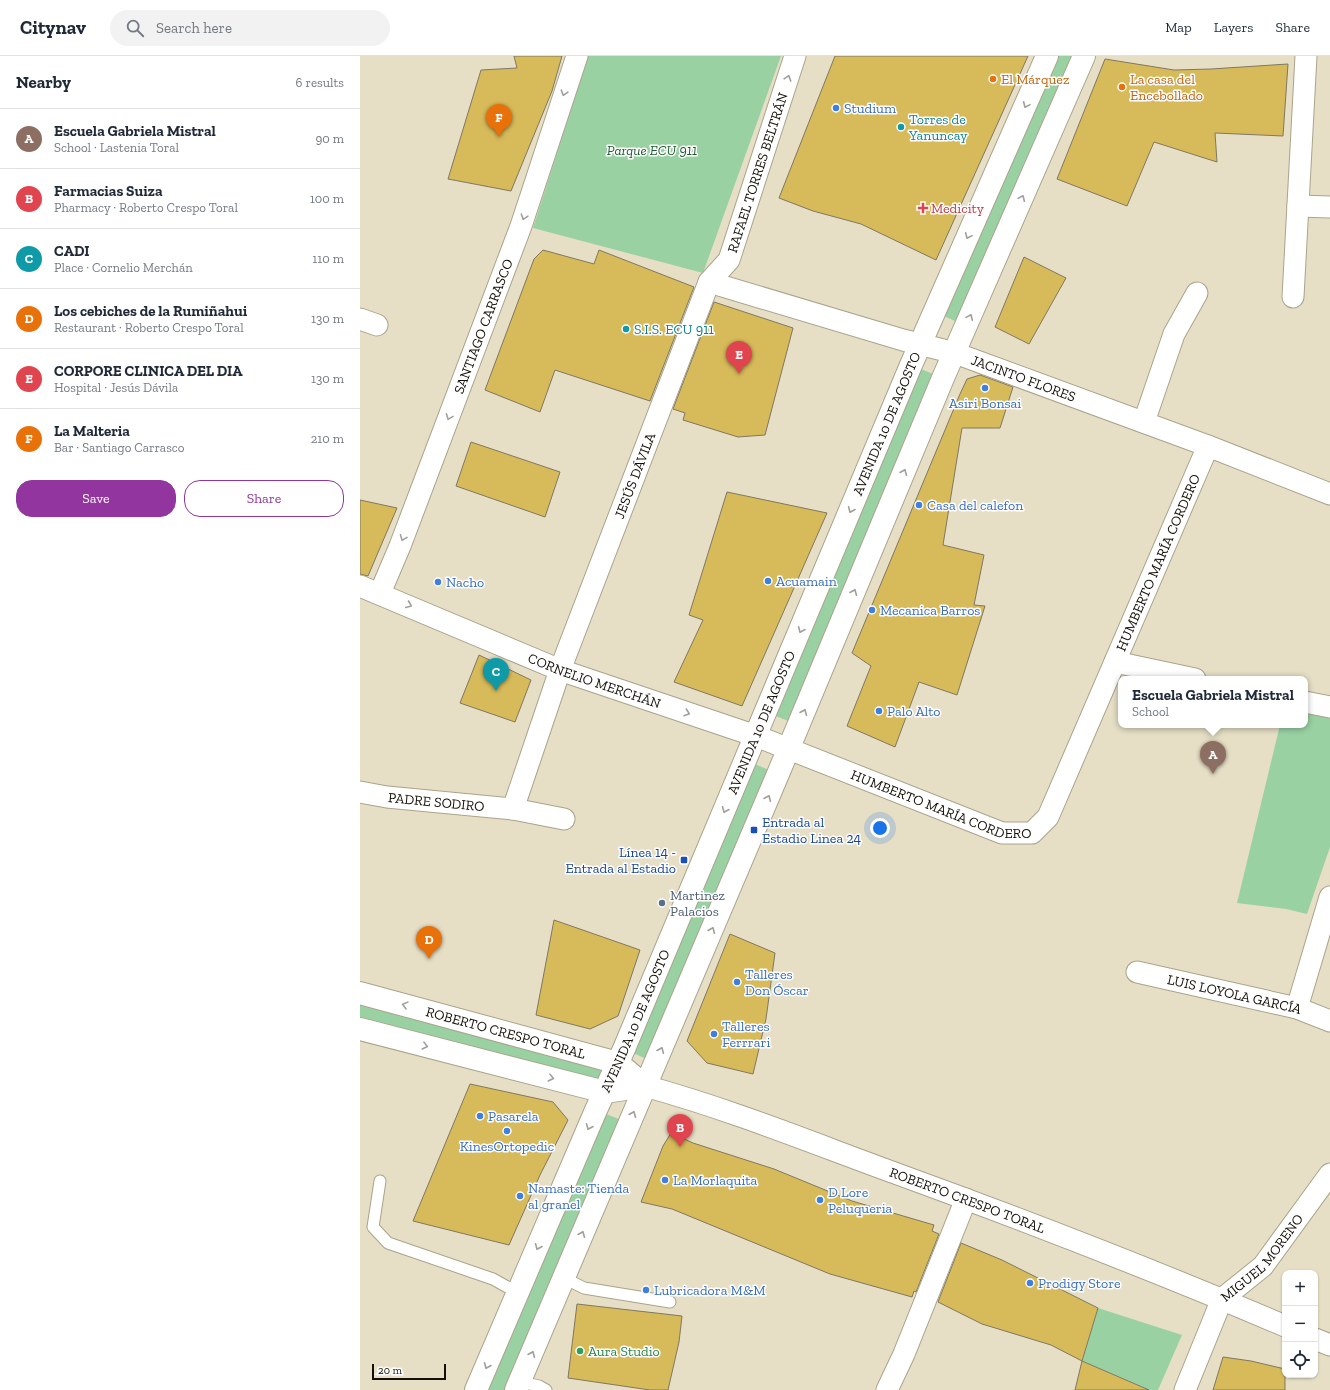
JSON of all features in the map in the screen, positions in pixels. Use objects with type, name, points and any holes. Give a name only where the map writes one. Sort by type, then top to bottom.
[{"type":"main road","name":"AVENIDA 10 DE AGOSTO","points":[[476,1390],[618,1063],[920,345],[1047,56]]},
{"type":"main road","points":[[518,1386],[955,353],[1084,56]]},
{"type":"main road","name":"ROBERTO CRESPO TORAL","points":[[360,993],[618,1063],[645,1086]]},
{"type":"main road","name":"ROBERTO CRESPO TORAL","points":[[360,1029],[605,1092],[645,1086]]},
{"type":"street","name":"SANTIAGO CARRASCO","points":[[380,593],[521,226],[577,56]]},
{"type":"street","name":"RAFAEL TORRES BELTRÁN","points":[[709,282],[729,260],[795,56]]},
{"type":"street","points":[[1293,297],[1306,56]]},
{"type":"street","points":[[1298,206],[1330,207]]},
{"type":"street","name":"JACINTO FLORES","points":[[709,282],[920,345],[955,353],[1208,446],[1330,494]]},
{"type":"street","name":"JESÚS DÁVILA","points":[[560,670],[709,282]]},
{"type":"street","points":[[1144,422],[1174,334],[1197,294]]},
{"type":"street","name":"HUMBERTO MARÍA CORDERO","points":[[788,748],[1002,833],[1032,833],[1048,817],[1208,446]]},
{"type":"street","name":"CORNELIO MERCHÁN","points":[[360,586],[380,593],[560,670],[788,748]]},
{"type":"street","points":[[1115,662],[1182,676]]},
{"type":"street","points":[[513,809],[560,670]]},
{"type":"street","points":[[1308,703],[1330,707]]},
{"type":"street","name":"PADRE SODIRO","points":[[360,792],[387,797],[513,809],[564,819]]},
{"type":"street","points":[[1297,1008],[1330,897]]},
{"type":"street","name":"LUIS LOYOLA GARCÍA","points":[[1137,972],[1297,1008],[1330,1021]]},
{"type":"street","name":"ROBERTO CRESPO TORAL","points":[[645,1086],[817,1144],[966,1199],[1222,1299],[1282,1325]]},
{"type":"street","name":"MIGUEL MORENO","points":[[1185,1390],[1222,1299],[1263,1266],[1330,1174]]},
{"type":"street","points":[[887,1390],[904,1354],[966,1199]]},
{"type":"street","points":[[1318,1340],[1330,1345]]},
{"type":"lane","points":[[380,1181],[373,1227],[388,1243],[493,1279],[518,1293]]},
{"type":"lane","points":[[564,1278],[584,1288],[670,1302]]},
{"type":"lane","points":[[518,1386],[539,1386],[546,1390]]},
{"type":"green space","name":"Parque ECU 911","points":[[588,56],[781,56],[703,273],[533,228]]},
{"type":"green space","points":[[1047,56],[1084,56],[966,326],[935,312]]},
{"type":"green space","points":[[911,365],[943,378],[798,725],[766,712]]},
{"type":"green space","points":[[1308,708],[1330,713],[1330,847],[1307,914],[1286,909],[1237,903],[1279,728],[1308,728]]},
{"type":"green space","points":[[746,760],[778,774],[656,1063],[624,1049]]},
{"type":"green space","points":[[360,993],[618,1063],[605,1092],[360,1029]]},
{"type":"green space","points":[[596,1110],[629,1123],[516,1390],[476,1390]]},
{"type":"green space","points":[[1098,1308],[1182,1335],[1158,1390],[1149,1390],[1082,1361]]},
{"type":"building","points":[[514,56],[562,56],[552,91],[511,191],[448,179],[481,70],[517,68]]},
{"type":"building","name":"Torres de Yanuncay","points":[[835,56],[1028,56],[936,260],[861,224],[813,211],[779,198]]},
{"type":"building","points":[[1105,59],[1174,70],[1288,64],[1283,136],[1215,133],[1217,162],[1154,142],[1127,206],[1057,179]]},
{"type":"building","points":[[543,250],[594,264],[599,250],[694,287],[650,401],[555,370],[540,412],[485,390],[534,259]]},
{"type":"building","points":[[1024,257],[1066,278],[1029,344],[995,327]]},
{"type":"building","points":[[714,302],[793,328],[765,435],[738,437],[683,420],[685,413],[673,409]]},
{"type":"building","points":[[980,375],[1013,387],[1000,428],[962,428],[943,545],[984,555],[974,605],[985,606],[957,695],[919,682],[895,747],[847,726],[871,666],[852,653],[960,394],[967,379]]},
{"type":"building","points":[[471,442],[560,472],[545,517],[456,486]]},
{"type":"building","points":[[727,492],[827,513],[742,706],[674,682],[703,620],[689,615]]},
{"type":"building","points":[[360,500],[397,508],[368,576],[360,574]]},
{"type":"building","points":[[479,655],[531,680],[515,722],[460,703]]},
{"type":"building","points":[[554,920],[640,950],[618,1016],[590,1029],[536,1015]]},
{"type":"building","points":[[730,934],[775,953],[766,1019],[753,1074],[707,1063],[687,1041]]},
{"type":"building","points":[[470,1084],[553,1102],[568,1120],[540,1175],[509,1245],[413,1221]]},
{"type":"building","points":[[671,1133],[693,1143],[774,1169],[852,1201],[934,1225],[932,1231],[939,1234],[916,1292],[914,1291],[912,1297],[830,1274],[672,1209],[641,1202],[663,1146]]},
{"type":"building","points":[[961,1243],[1002,1260],[1098,1308],[1082,1361],[1051,1345],[982,1324],[938,1302]]},
{"type":"building","points":[[577,1304],[682,1316],[679,1342],[668,1390],[650,1390],[568,1378]]},
{"type":"building","points":[[1223,1357],[1251,1361],[1282,1368],[1282,1378],[1285,1378],[1285,1390],[1213,1390]]},
{"type":"building","points":[[1082,1361],[1149,1390],[1075,1390]]},
{"type":"place","name":"El Márquez","points":[[993,79]]},
{"type":"place","name":"La casa del Encebollado","points":[[1122,87]]},
{"type":"place","name":"Studium","points":[[836,108]]},
{"type":"place","name":"Torres de Yanuncay","points":[[901,127]]},
{"type":"place","name":"La Malteria","points":[[499,137]]},
{"type":"place","name":"Medicity","points":[[923,208]]},
{"type":"place","name":"S.I.S. ECU 911","points":[[626,329]]},
{"type":"place","name":"CORPORE CLINICA DEL DIA","points":[[739,374]]},
{"type":"place","name":"Asiri Bonsai","points":[[985,388]]},
{"type":"place","name":"Casa del calefon","points":[[919,505]]},
{"type":"place","name":"Acuamain","points":[[768,581]]},
{"type":"place","name":"Nacho","points":[[438,582]]},
{"type":"place","name":"Mecanica Barros","points":[[872,610]]},
{"type":"place","name":"CADI","points":[[496,691]]},
{"type":"place","name":"Palo Alto","points":[[879,711]]},
{"type":"place","name":"Escuela Gabriela Mistral","points":[[1213,774]]},
{"type":"place","name":"Entrada al Estadio Linea 24","points":[[754,830]]},
{"type":"place","name":"Línea 14 - Entrada al Estadio","points":[[684,860]]},
{"type":"place","name":"Martinez Palacios","points":[[662,903]]},
{"type":"place","name":"Los cebiches de la Rumiñahui","points":[[429,959]]},
{"type":"place","name":"Talleres Don Óscar","points":[[737,982]]},
{"type":"place","name":"Talleres Ferrrari","points":[[714,1034]]},
{"type":"place","name":"Pasarela","points":[[480,1116]]},
{"type":"place","name":"KinesOrtopedic","points":[[507,1131]]},
{"type":"place","name":"Farmacias Suiza","points":[[680,1147]]},
{"type":"place","name":"La Morlaquita","points":[[665,1180]]},
{"type":"place","name":"Namaste: Tienda al granel","points":[[520,1196]]},
{"type":"place","name":"D Lore Peluqueria","points":[[820,1200]]},
{"type":"place","name":"Prodigy Store","points":[[1030,1283]]},
{"type":"place","name":"Lubricadora M&M","points":[[646,1290]]},
{"type":"place","name":"Aura Studio","points":[[580,1351]]}]
